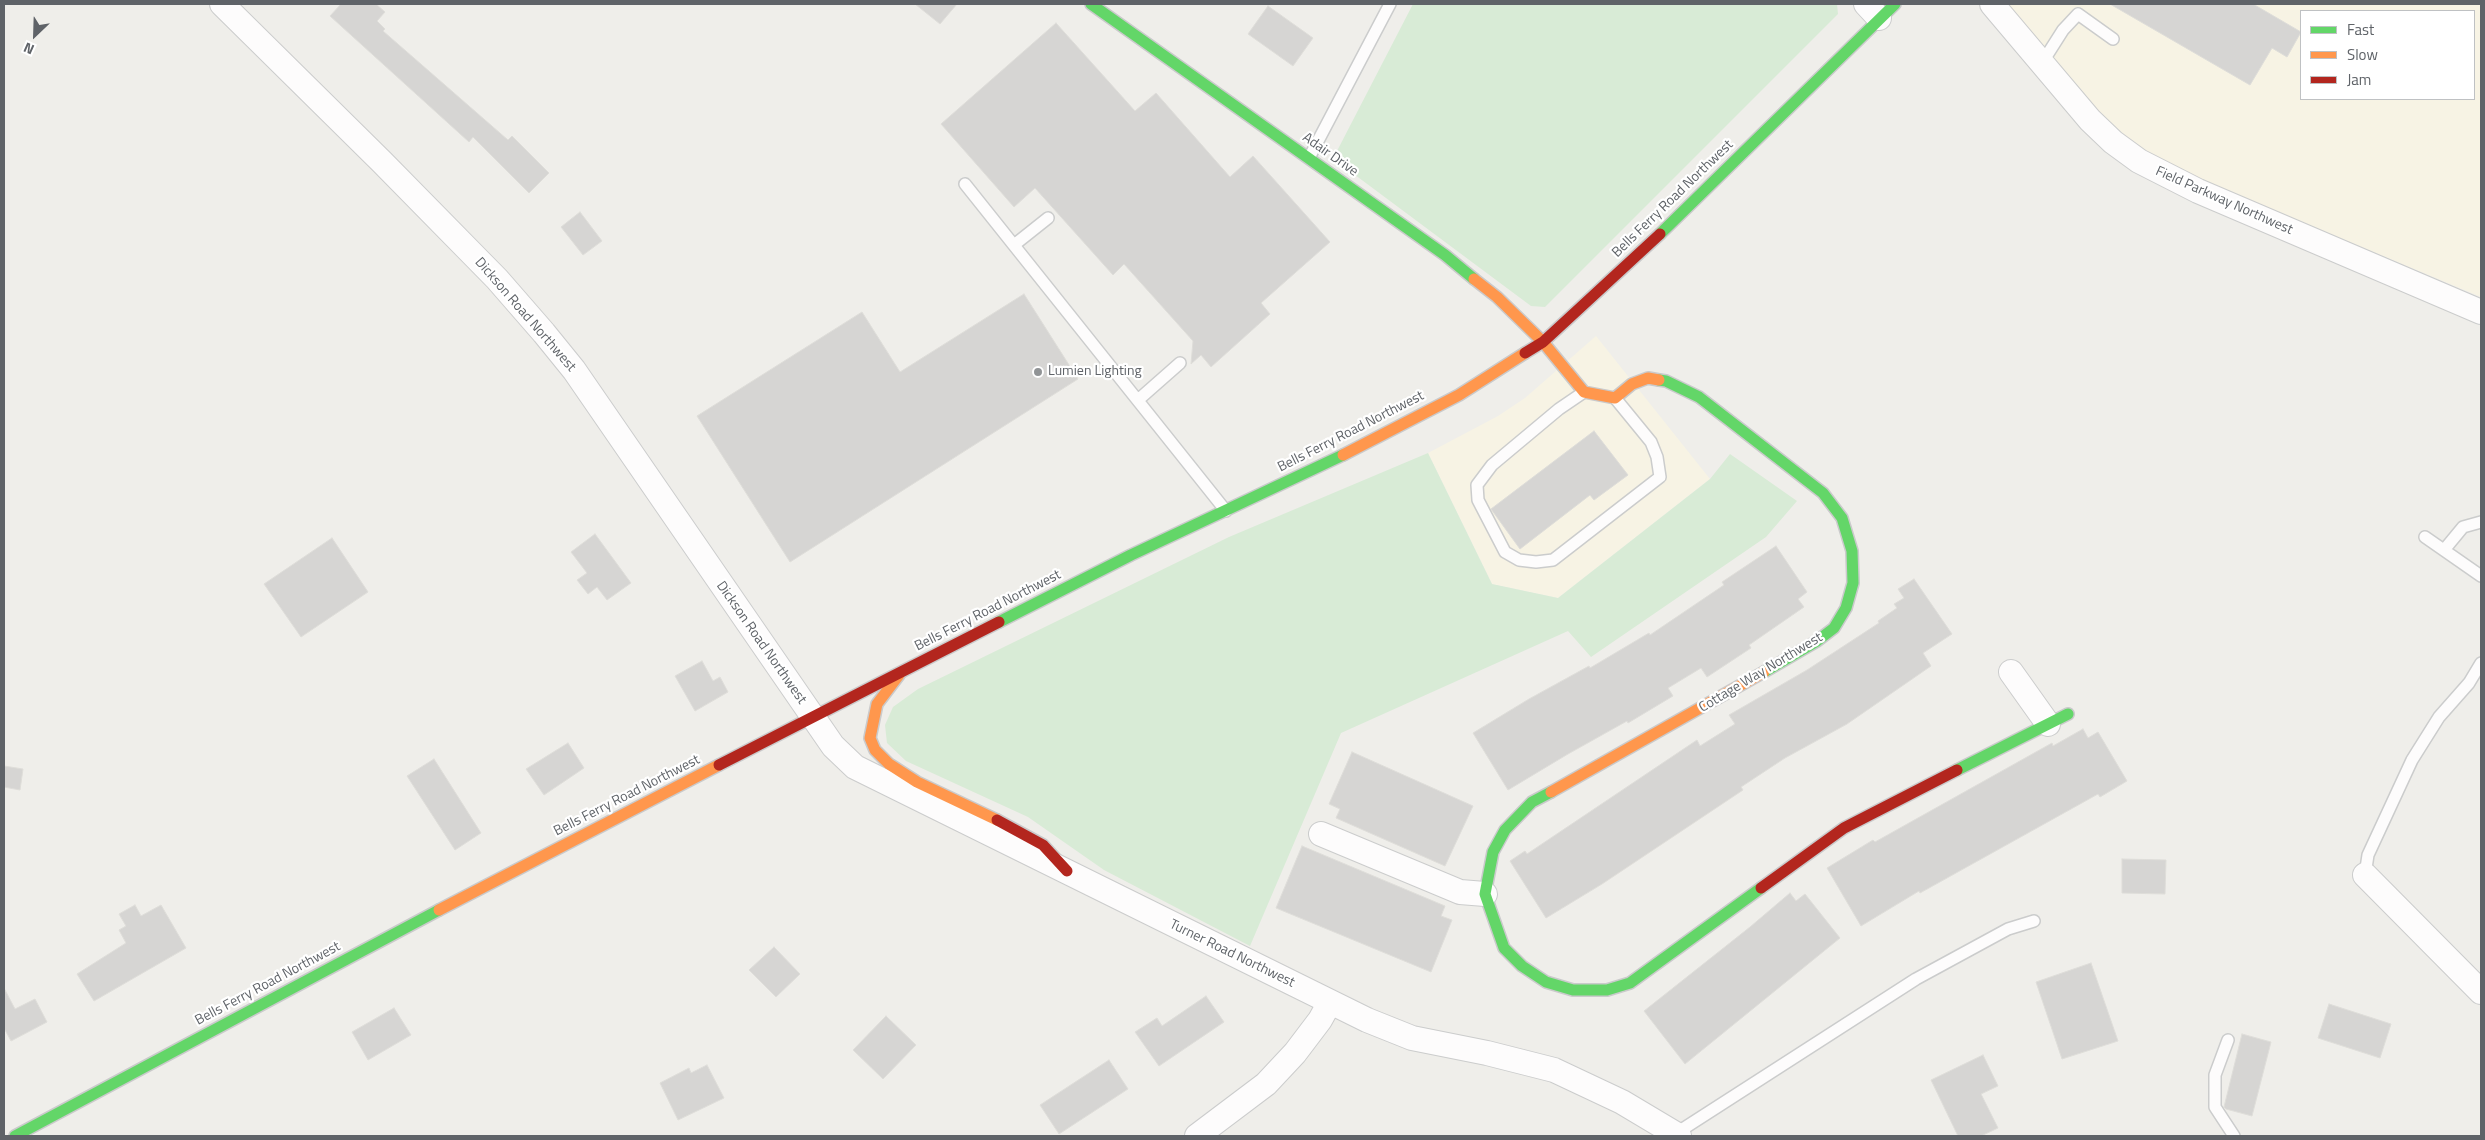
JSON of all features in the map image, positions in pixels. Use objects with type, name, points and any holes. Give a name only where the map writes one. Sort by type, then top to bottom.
[{"type":"main road","name":"Adair Drive","points":[[1091,4],[1445,255],[1497,297],[1543,342]]},
{"type":"main road","name":"Bells Ferry Road Northwest","points":[[15,1136],[405,928],[812,717],[1131,556],[1359,447],[1459,395],[1543,342],[1622,270],[1880,8]]},
{"type":"main road","points":[[1543,342],[1584,392],[1615,398]]},
{"type":"main road","name":"Cottage Way Northwest","points":[[1485,894],[1493,852],[1505,830],[1519,812],[1532,802],[1693,714],[1817,641],[1834,628],[1848,600],[1853,583],[1852,551],[1842,518],[1823,493],[1699,398],[1666,381],[1648,378],[1632,384],[1615,398]]},
{"type":"main road","points":[[900,672],[878,704],[874,714],[870,738],[875,750],[889,764],[917,782],[1022,832],[1043,845],[1067,871]]},
{"type":"main road","points":[[1485,894],[1504,948],[1522,966],[1546,982],[1573,990],[1607,990],[1630,983],[1648,972],[1844,828],[2058,719]]},
{"type":"street","name":"Dickson Road Northwest","points":[[222,4],[497,279],[544,333],[574,370],[812,717]]},
{"type":"street","name":"Field Parkway Northwest","points":[[1992,4],[2090,120],[2113,142],[2139,161],[2165,176],[2481,312]]},
{"type":"street","points":[[2011,672],[2058,719]]},
{"type":"street","name":"Turner Road Northwest","points":[[812,717],[833,746],[856,767],[1330,1002],[1380,1026],[1412,1038],[1487,1052],[1554,1070],[1622,1102],[1677,1135]]},
{"type":"street","points":[[1321,834],[1460,892],[1485,894]]},
{"type":"street","points":[[2365,875],[2481,992]]},
{"type":"street","points":[[1196,1136],[1266,1084],[1295,1053],[1320,1020],[1330,1002]]},
{"type":"lane","points":[[1309,158],[1390,4]]},
{"type":"lane","points":[[2042,63],[2063,30],[2078,14],[2113,39]]},
{"type":"lane","points":[[965,184],[1226,510]]},
{"type":"lane","points":[[1014,245],[1048,218]]},
{"type":"lane","points":[[1138,400],[1180,363]]},
{"type":"lane","points":[[1584,392],[1559,409],[1492,465],[1476,485],[1478,500],[1506,552],[1519,560],[1536,562],[1553,560],[1660,477],[1657,457],[1651,442],[1615,398]]},
{"type":"lane","points":[[2444,550],[2463,527],[2481,522]]},
{"type":"lane","points":[[2425,536],[2481,576]]},
{"type":"lane","points":[[2365,875],[2368,855],[2412,760],[2439,717],[2469,683],[2481,662]]},
{"type":"lane","points":[[1677,1135],[1916,979],[2008,929],[2034,921]]},
{"type":"lane","points":[[2228,1040],[2215,1075],[2215,1107],[2234,1136]]},
{"type":"shaded area","points":[[1981,4],[2481,4],[2481,297],[2134,152]]},
{"type":"shaded area","points":[[1596,336],[1710,479],[1558,598],[1492,584],[1428,453],[1498,416],[1525,398]]},
{"type":"green space","points":[[1413,4],[1837,4],[1838,14],[1545,307],[1531,306],[1339,163],[1337,151]]},
{"type":"green space","points":[[1428,453],[1492,584],[1558,598],[1710,479],[1730,454],[1797,501],[1766,537],[1591,657],[1568,631],[1341,733],[1250,946],[1104,870],[1028,817],[906,761],[887,743],[885,725],[893,707],[918,689],[1229,537]]},
{"type":"building","points":[[341,4],[376,4],[385,12],[377,21],[385,29],[383,31],[508,140],[512,136],[549,173],[529,193],[473,137],[469,142],[330,16]]},
{"type":"building","points":[[915,4],[957,4],[940,24]]},
{"type":"building","points":[[2110,4],[2253,4],[2300,31],[2287,57],[2272,48],[2250,85]]},
{"type":"building","points":[[1268,6],[1313,38],[1293,66],[1248,34]]},
{"type":"building","points":[[1056,23],[1135,111],[1156,93],[1230,177],[1253,156],[1330,242],[1261,303],[1270,314],[1211,367],[1201,355],[1191,364],[1193,341],[1124,264],[1113,275],[1035,188],[1014,207],[941,124]]},
{"type":"building","points":[[580,212],[602,241],[583,255],[561,227]]},
{"type":"building","points":[[1024,294],[1078,379],[790,562],[697,416],[862,312],[900,372]]},
{"type":"building","points":[[1594,431],[1628,475],[1594,500],[1590,495],[1520,549],[1491,509]]},
{"type":"building","points":[[595,534],[631,583],[607,600],[597,587],[588,594],[577,580],[587,573],[571,552]]},
{"type":"building","points":[[332,538],[368,592],[301,637],[264,584]]},
{"type":"building","points":[[1776,546],[1807,592],[1798,599],[1804,607],[1749,645],[1751,648],[1707,677],[1701,668],[1668,688],[1673,696],[1628,723],[1627,721],[1568,754],[1508,790],[1473,733],[1529,699],[1589,666],[1590,668],[1649,633],[1650,635],[1724,585],[1722,582]]},
{"type":"building","points":[[1914,579],[1952,634],[1923,653],[1931,666],[1847,724],[1785,758],[1741,787],[1743,790],[1602,884],[1546,918],[1510,861],[1525,851],[1527,854],[1697,740],[1700,746],[1735,724],[1729,715],[1807,670],[1879,623],[1878,621],[1897,608],[1894,604],[1904,598],[1898,589]]},
{"type":"building","points":[[702,661],[713,681],[720,677],[728,692],[695,711],[675,676]]},
{"type":"building","points":[[2083,729],[2088,738],[2098,732],[2127,781],[2100,797],[2098,794],[1920,893],[1919,891],[1861,926],[1827,868],[1873,840],[1875,842],[2052,743],[2053,746]]},
{"type":"building","points":[[568,743],[584,768],[544,795],[526,769]]},
{"type":"building","points":[[1352,752],[1473,806],[1445,866],[1336,818],[1340,809],[1329,804]]},
{"type":"building","points":[[434,759],[481,833],[455,850],[407,776]]},
{"type":"building","points":[[4,766],[23,769],[20,790],[4,787]]},
{"type":"building","points":[[1302,846],[1445,906],[1441,916],[1452,920],[1431,972],[1276,908]]},
{"type":"building","points":[[2122,859],[2166,860],[2165,894],[2122,893]]},
{"type":"building","points":[[1790,893],[1796,901],[1805,894],[1840,938],[1685,1064],[1644,1011]]},
{"type":"building","points":[[135,905],[141,916],[161,905],[186,948],[94,1001],[77,974],[126,943],[119,930],[126,926],[119,914]]},
{"type":"building","points":[[774,947],[800,974],[776,997],[749,970]]},
{"type":"building","points":[[2091,963],[2118,1041],[2062,1059],[2036,982]]},
{"type":"building","points":[[4,988],[15,1009],[35,999],[47,1022],[11,1041],[4,1028]]},
{"type":"building","points":[[1206,996],[1224,1022],[1159,1066],[1135,1032],[1157,1018],[1162,1026]]},
{"type":"building","points":[[2329,1004],[2391,1024],[2380,1058],[2318,1038]]},
{"type":"building","points":[[394,1008],[411,1035],[368,1060],[352,1032]]},
{"type":"building","points":[[886,1016],[916,1045],[883,1079],[853,1050]]},
{"type":"building","points":[[2242,1034],[2271,1042],[2252,1116],[2224,1107]]},
{"type":"building","points":[[1983,1055],[1998,1086],[1981,1094],[1998,1128],[1981,1136],[1958,1136],[1931,1080]]},
{"type":"building","points":[[1109,1060],[1128,1089],[1059,1134],[1040,1105]]},
{"type":"building","points":[[707,1065],[724,1098],[678,1120],[660,1083],[689,1068],[691,1073]]},
{"type":"traffic: fast","points":[[1091,4],[1445,255],[1474,279]]},
{"type":"traffic: fast","points":[[1660,234],[1895,4]]},
{"type":"traffic: fast","points":[[1659,380],[1666,381],[1699,397],[1823,493],[1842,518],[1852,551],[1853,583],[1846,608],[1834,628],[1817,641],[1764,672]]},
{"type":"traffic: fast","points":[[999,622],[1131,555],[1343,455]]},
{"type":"traffic: fast","points":[[1957,770],[2068,714]]},
{"type":"traffic: fast","points":[[1551,792],[1532,802],[1505,830],[1493,852],[1485,894],[1504,948],[1522,966],[1546,982],[1573,990],[1607,990],[1630,983],[1761,888]]},
{"type":"traffic: fast","points":[[15,1136],[439,910]]},
{"type":"traffic: slow","points":[[1474,279],[1497,297],[1543,342],[1584,392],[1615,398],[1632,384],[1648,378],[1659,380]]},
{"type":"traffic: slow","points":[[1343,455],[1459,395],[1525,353]]},
{"type":"traffic: slow","points":[[1551,792],[1764,672]]},
{"type":"traffic: slow","points":[[899,675],[877,704],[870,738],[875,750],[889,764],[917,782],[997,820]]},
{"type":"traffic: slow","points":[[439,910],[719,765]]},
{"type":"traffic: jam","points":[[1525,353],[1543,342],[1660,234]]},
{"type":"traffic: jam","points":[[719,765],[999,622]]},
{"type":"traffic: jam","points":[[1761,888],[1844,828],[1957,770]]},
{"type":"traffic: jam","points":[[997,820],[1043,845],[1067,871]]},
{"type":"place","name":"Lumien Lighting","points":[[1038,372]]}]
